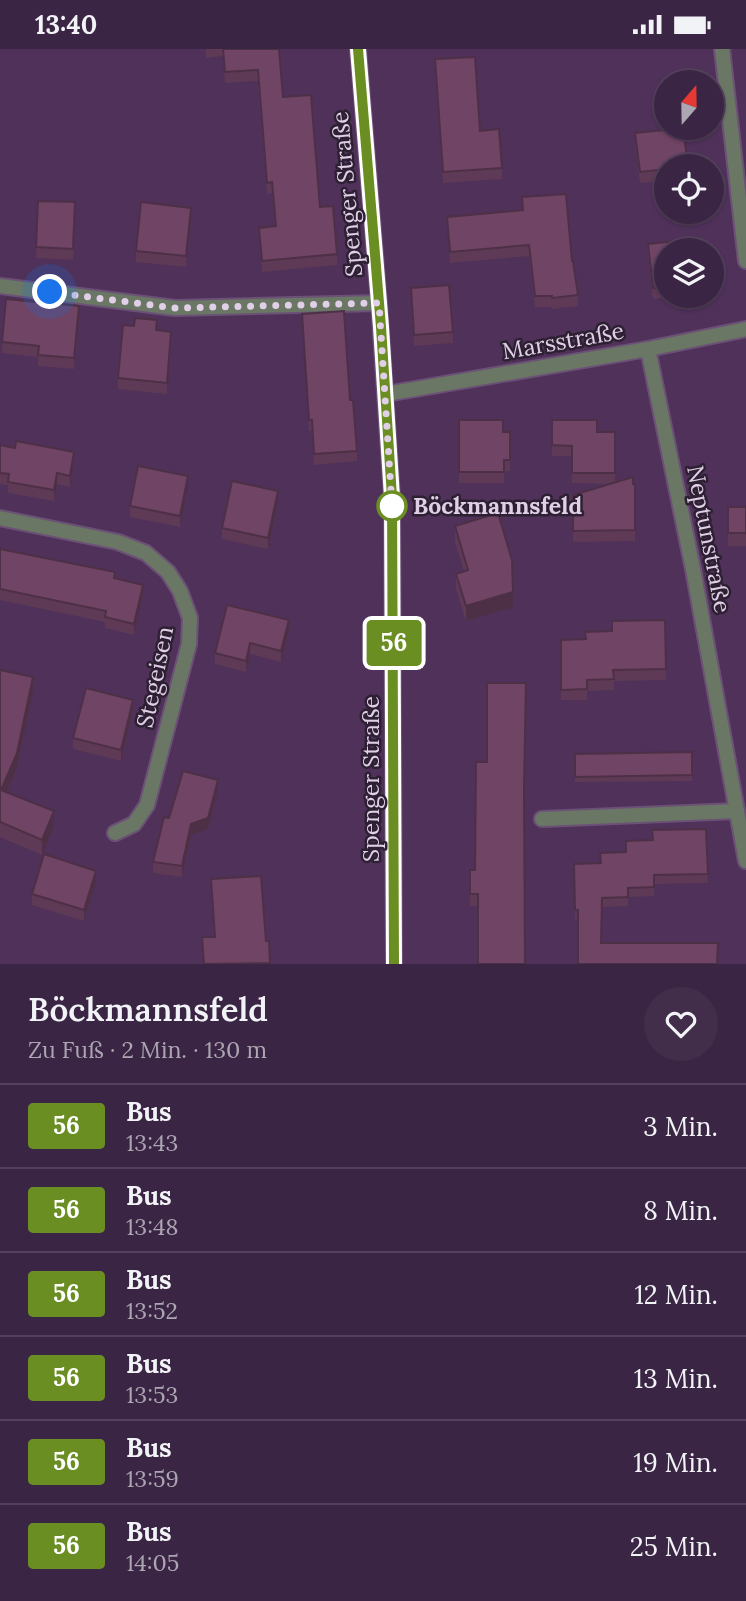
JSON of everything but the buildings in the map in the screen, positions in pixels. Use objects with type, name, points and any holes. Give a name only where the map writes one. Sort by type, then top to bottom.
[{"type":"main road","name":"Spenger Straße","points":[[358,49],[392,497],[394,964]]},
{"type":"street","points":[[722,49],[746,261]]},
{"type":"street","points":[[0,286],[175,308],[379,303]]},
{"type":"street","name":"Marsstraße","points":[[386,394],[648,349],[746,329]]},
{"type":"street","name":"Neptunstraße","points":[[648,349],[693,569],[746,861]]},
{"type":"street","name":"Stegeisen","points":[[0,519],[118,542],[146,553],[168,572],[180,591],[190,618],[189,644],[147,805],[134,824],[115,833]]},
{"type":"street","points":[[542,819],[737,811]]},
{"type":"bus line","name":"56","points":[[358,49],[392,497],[394,964]]},
{"type":"place","name":"Böckmannsfeld","points":[[392,506]]},
{"type":"route","points":[[50,292],[175,308],[379,303],[392,506]]}]
